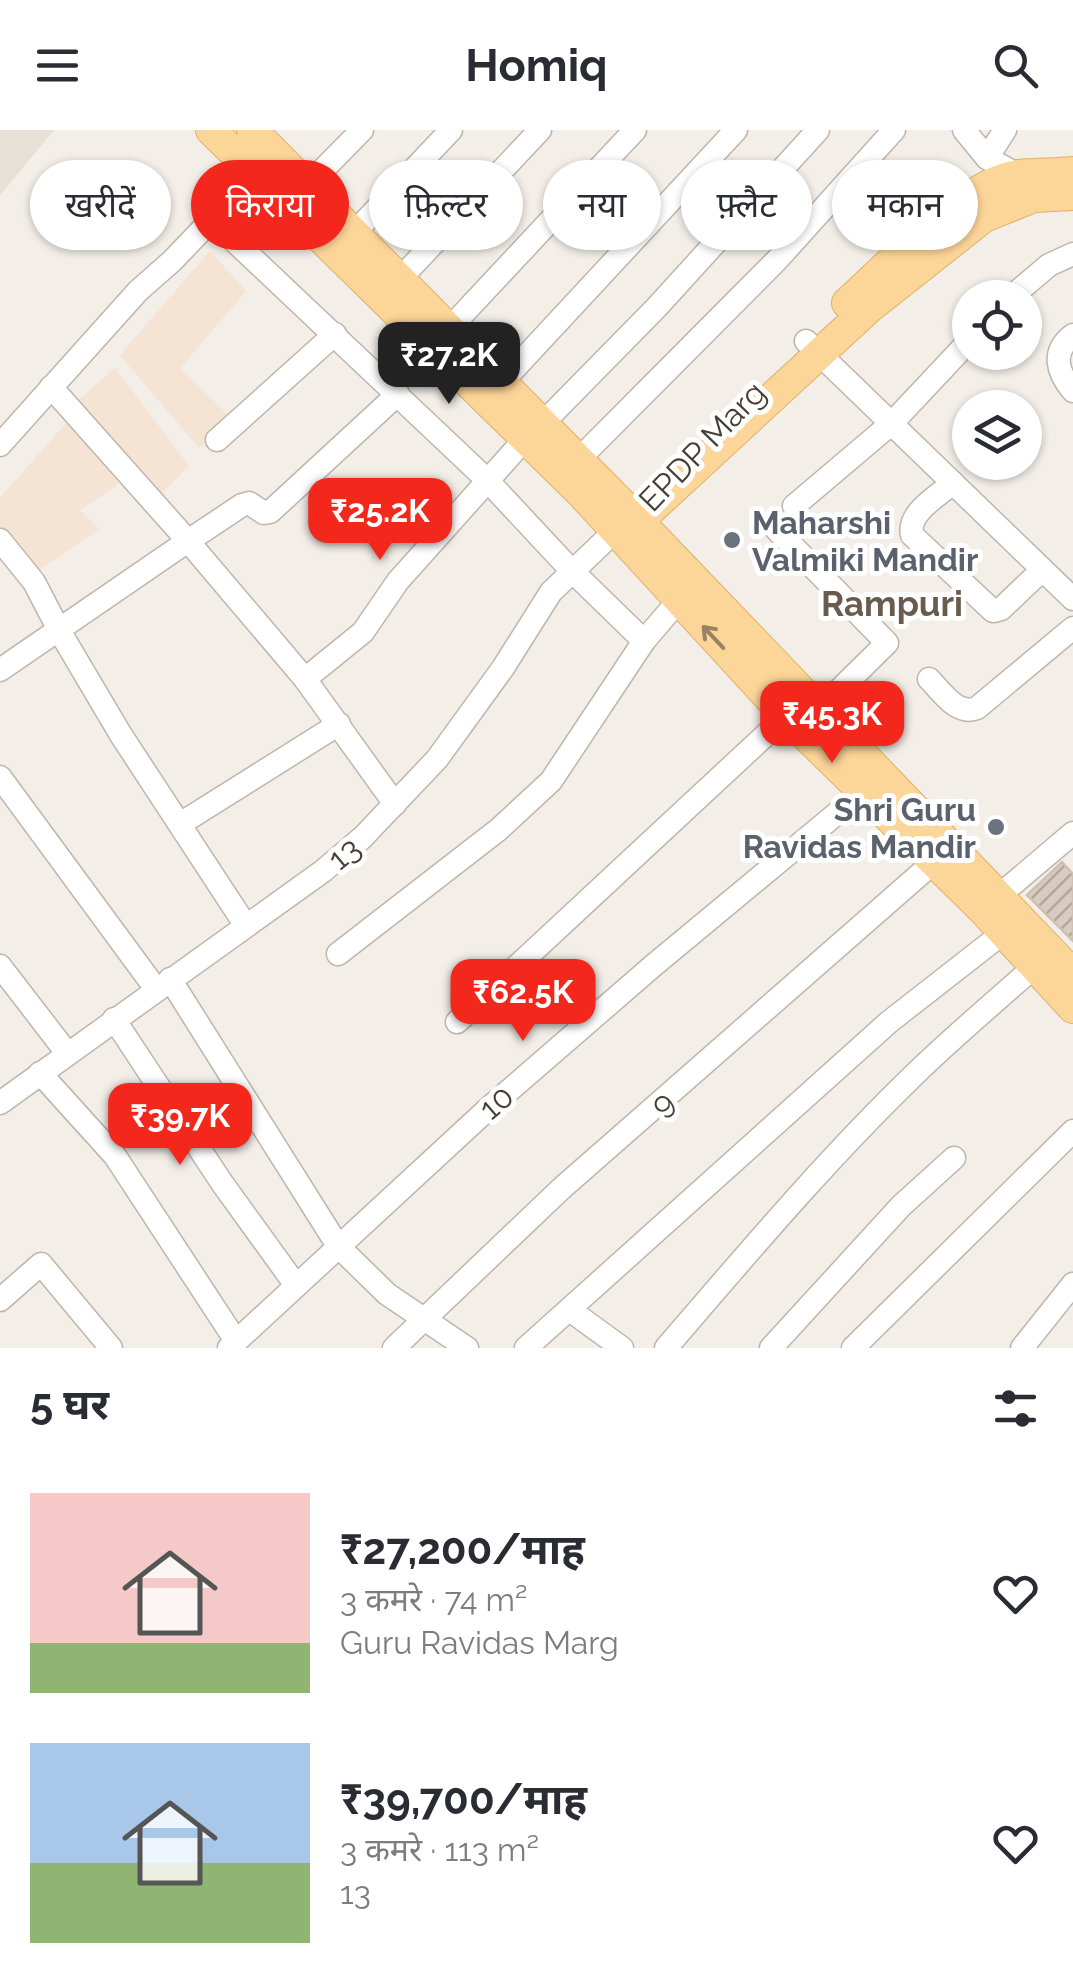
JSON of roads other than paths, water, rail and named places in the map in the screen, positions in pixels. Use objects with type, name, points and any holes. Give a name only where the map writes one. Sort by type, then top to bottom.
[{"type":"main road","points":[[210,130],[264,146],[534,431],[820,709],[990,903],[1003,933],[1073,1008]]},
{"type":"main road","name":"EPDP Marg","points":[[625,523],[647,513],[949,211],[982,189],[1026,186],[1073,172]]},
{"type":"main road","name":"EPDP Marg","points":[[1026,186],[1073,195]]},
{"type":"main road","points":[[349,228],[502,382],[534,431],[578,460],[679,600],[786,716],[934,862],[990,903],[1073,974]]},
{"type":"street","points":[[333,160],[362,130]]},
{"type":"street","points":[[354,233],[451,130]]},
{"type":"street","points":[[399,280],[540,130]]},
{"type":"street","points":[[448,330],[634,130]]},
{"type":"street","points":[[502,382],[736,130]]},
{"type":"street","points":[[305,679],[363,632],[384,598],[486,480],[656,308],[818,130]]},
{"type":"street","points":[[578,460],[777,260],[894,130]]},
{"type":"street","points":[[964,130],[987,158],[1026,186]]},
{"type":"street","points":[[987,158],[1006,130]]},
{"type":"street","points":[[0,464],[138,291],[191,241]]},
{"type":"street","points":[[245,250],[486,480],[570,570],[644,641]]},
{"type":"street","points":[[1031,280],[1049,265],[1073,254]]},
{"type":"street","points":[[218,440],[336,334]]},
{"type":"street","points":[[1073,335],[1065,341],[1057,358],[1060,376],[1073,391]]},
{"type":"street","points":[[812,347],[1062,582],[990,610],[912,535],[913,518],[953,483]]},
{"type":"street","points":[[794,506],[892,423],[952,359]]},
{"type":"street","points":[[0,445],[56,392]]},
{"type":"street","points":[[56,392],[305,679],[395,804]]},
{"type":"street","points":[[0,670],[242,505],[249,503],[264,514],[270,512],[398,394]]},
{"type":"street","name":"13","points":[[0,1103],[345,854],[458,733],[550,592],[625,523]]},
{"type":"street","points":[[778,530],[887,643],[820,709]]},
{"type":"street","points":[[0,540],[34,582],[121,735],[246,926]]},
{"type":"street","points":[[338,954],[498,830],[551,781],[644,641],[679,600]]},
{"type":"street","points":[[928,679],[960,709],[969,712],[1073,628]]},
{"type":"street","points":[[457,1022],[786,716]]},
{"type":"street","points":[[180,824],[339,724]]},
{"type":"street","points":[[0,777],[163,984],[338,1246],[387,1294],[467,1348]]},
{"type":"street","name":"10","points":[[232,1344],[489,1108],[865,790]]},
{"type":"street","points":[[990,903],[1073,833]]},
{"type":"street","name":"9","points":[[394,1348],[562,1188],[934,862]]},
{"type":"street","points":[[526,1348],[889,1022],[1003,933]]},
{"type":"street","points":[[0,966],[67,1053]]},
{"type":"street","points":[[666,1348],[872,1117],[1035,966]]},
{"type":"street","points":[[114,1019],[222,1183],[295,1284]]},
{"type":"street","points":[[40,1072],[115,1156],[232,1344]]},
{"type":"street","points":[[852,1348],[1073,1131]]},
{"type":"street","points":[[771,1348],[902,1206],[954,1158]]},
{"type":"street","points":[[0,1300],[41,1264],[110,1348]]},
{"type":"street","points":[[1022,1348],[1073,1284]]},
{"type":"street","points":[[572,1310],[622,1348]]},
{"type":"place","name":"Maharshi Valmiki Mandir","points":[[732,540]]},
{"type":"place","name":"Shri Guru Ravidas Mandir","points":[[996,827]]},
{"type":"district","name":"Rampuri","points":[[892,603]]}]
